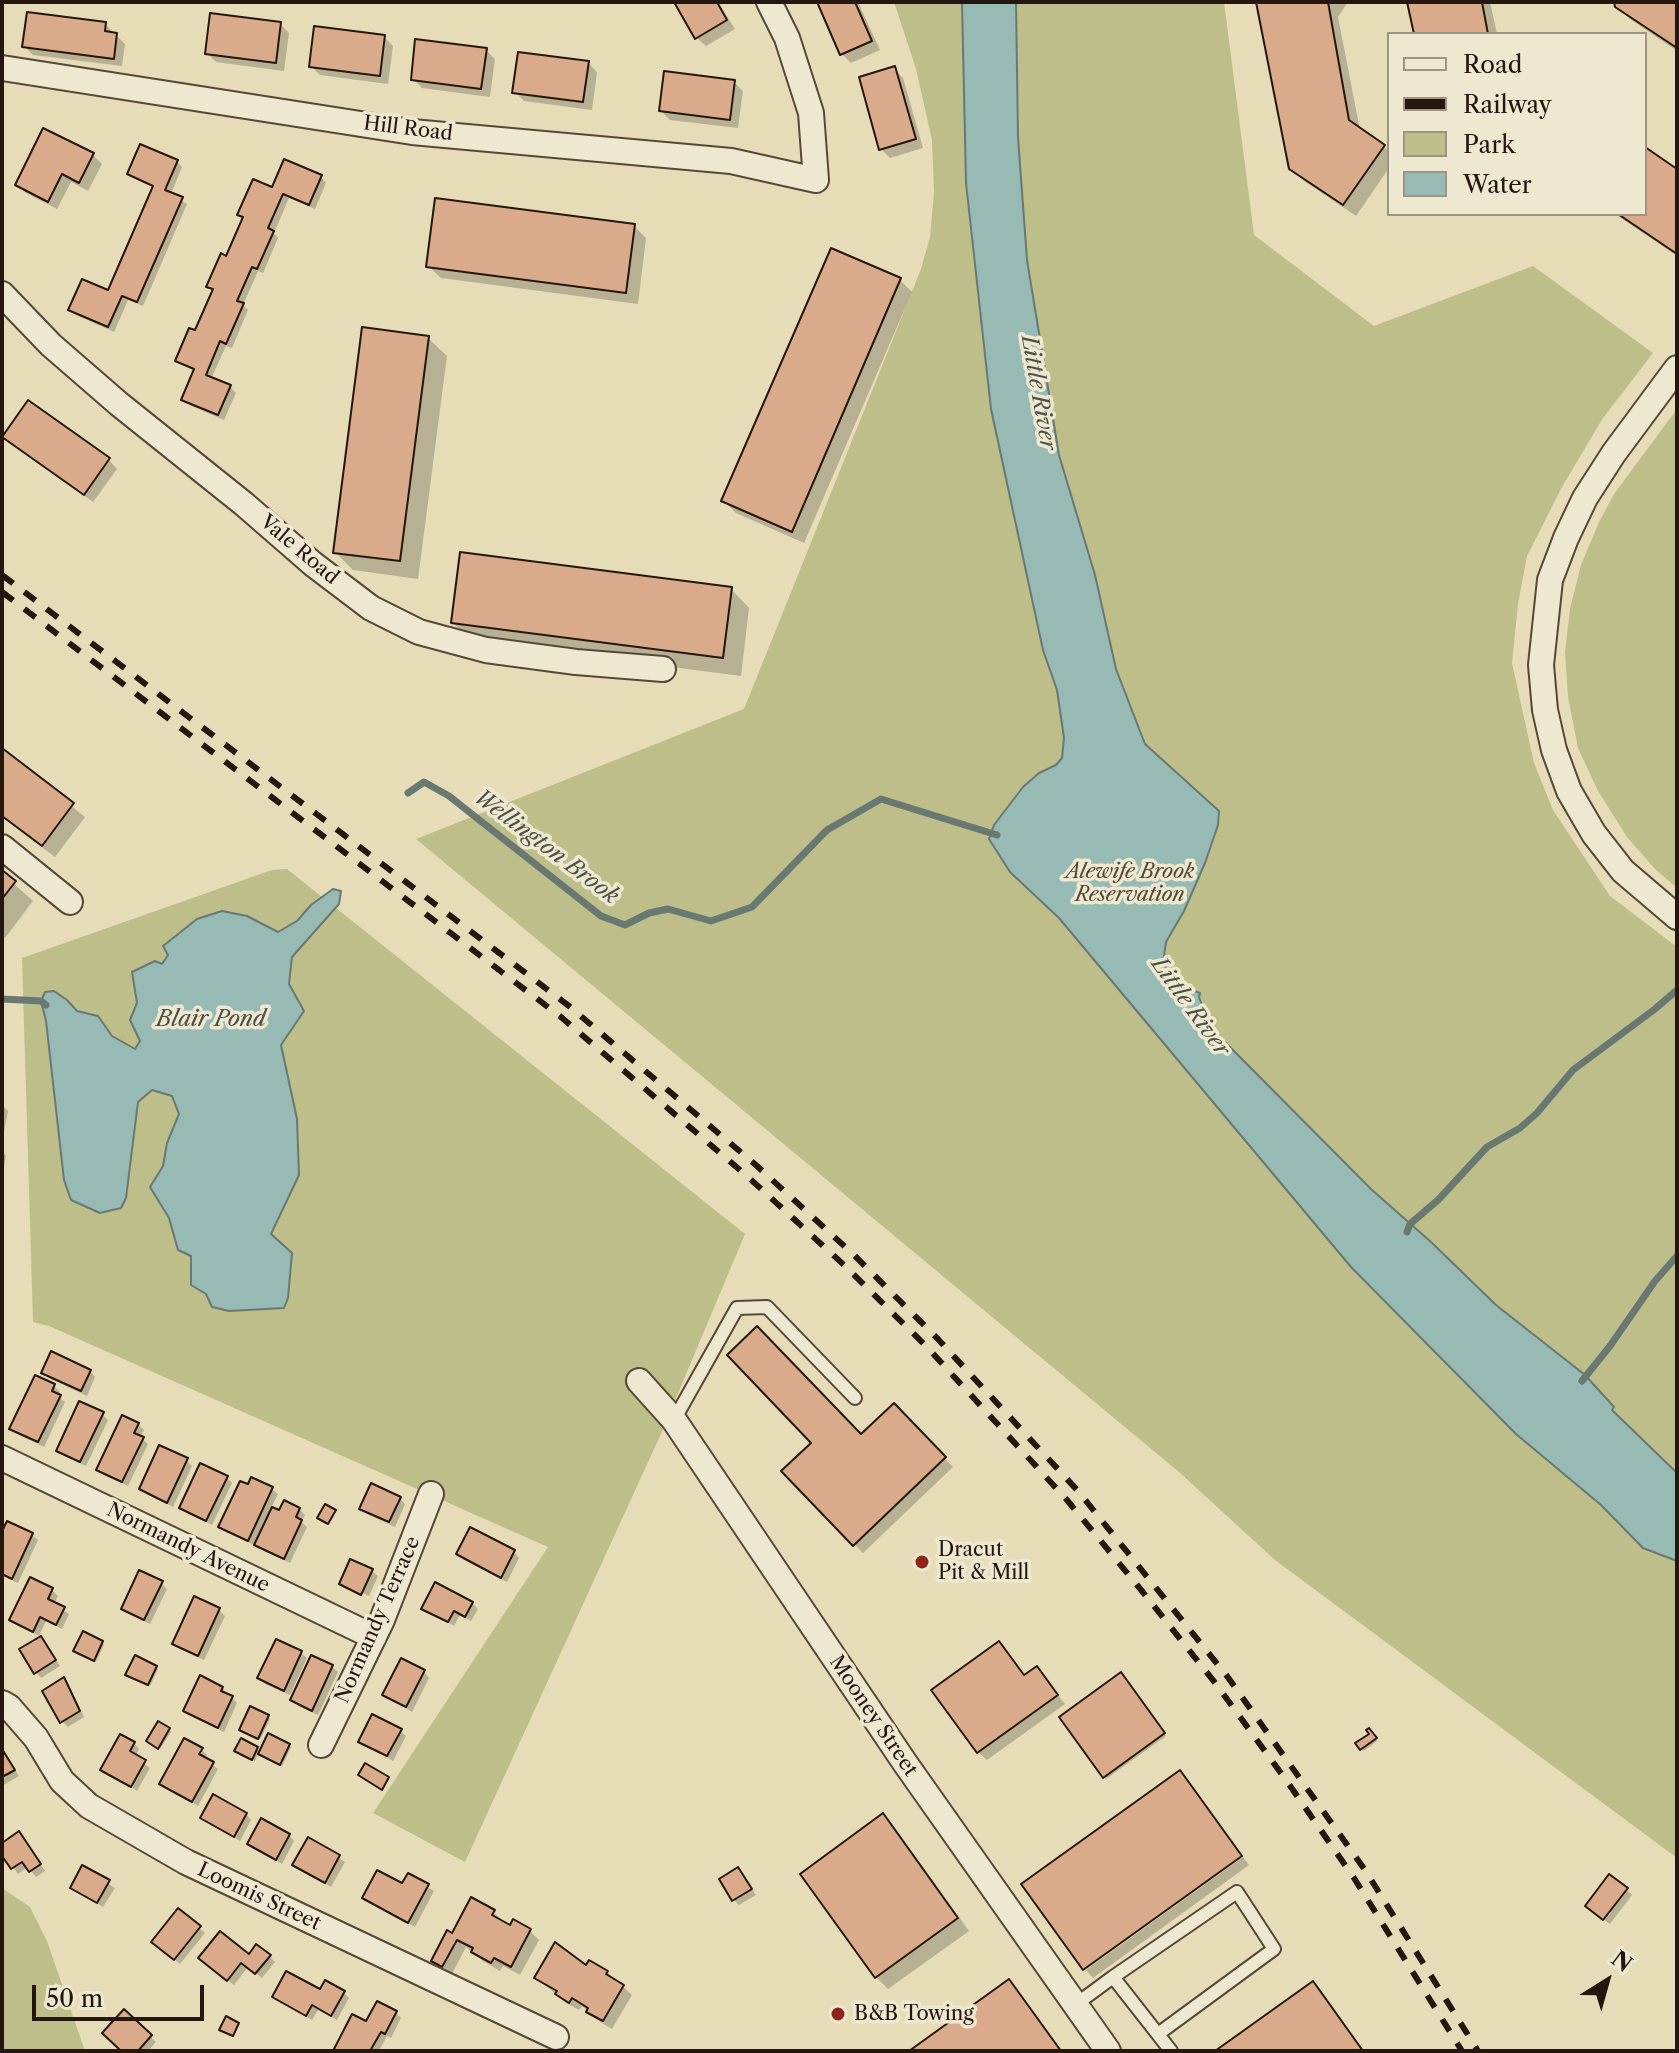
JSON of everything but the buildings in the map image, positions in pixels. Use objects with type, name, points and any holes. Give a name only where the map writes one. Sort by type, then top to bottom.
[{"type":"street","name":"Hill Road","points":[[2,68],[412,132],[731,161],[816,180],[811,113],[787,38],[769,2]]},
{"type":"street","name":"Vale Road","points":[[2,294],[51,345],[119,404],[371,608],[419,632],[486,650],[663,669]]},
{"type":"street","points":[[1677,368],[1614,453],[1585,498],[1566,538],[1550,580],[1541,665],[1545,710],[1554,750],[1569,791],[1594,834],[1623,871],[1677,917]]},
{"type":"street","points":[[2,847],[70,902]]},
{"type":"street","name":"Mooney Street","points":[[639,1381],[674,1420],[900,1755],[1108,2051]]},
{"type":"street","name":"Normandy Avenue","points":[[2,1458],[374,1637]]},
{"type":"street","name":"Normandy Terrace","points":[[321,1745],[374,1637],[431,1494]]},
{"type":"street","name":"Loomis Street","points":[[2,1703],[36,1738],[62,1781],[89,1806],[186,1862],[556,2037]]},
{"type":"lane","points":[[674,1420],[737,1308],[767,1307],[855,1398]]},
{"type":"lane","points":[[1075,2005],[1237,1892],[1274,1949],[1158,2034]]},
{"type":"lane","points":[[1113,1977],[1171,2051]]},
{"type":"green space","name":"Alewife Brook Reservation","points":[[894,2],[1224,2],[1254,235],[1374,326],[1533,266],[1653,353],[1603,418],[1562,487],[1527,556],[1512,663],[1534,763],[1553,810],[1610,896],[1677,947],[1677,1858],[1275,1560],[1179,1472],[416,839],[744,709],[921,269],[930,237],[934,192],[932,140],[916,69]]},
{"type":"green space","points":[[1677,409],[1677,888],[1655,869],[1627,837],[1598,791],[1578,748],[1568,697],[1565,652],[1570,609],[1581,565],[1599,522],[1614,494]]},
{"type":"green space","points":[[287,869],[745,1234],[660,1436],[465,1862],[373,1813],[548,1547],[49,1326],[33,1322],[22,958],[272,870]]},
{"type":"green space","points":[[2,1888],[30,1907],[47,1941],[85,2051],[2,2051]]},
{"type":"water","name":"Little River","points":[[962,2],[1016,2],[1018,137],[1027,260],[1059,455],[1095,575],[1116,669],[1145,744],[1219,811],[1218,825],[1205,863],[1184,911],[1166,942],[1163,963],[1177,984],[1200,993],[1210,1027],[1372,1190],[1496,1305],[1585,1375],[1614,1407],[1612,1410],[1677,1473],[1677,1561],[1643,1548],[1601,1505],[1516,1434],[1351,1267],[1059,918],[1010,872],[989,839],[994,825],[1023,787],[1062,758],[1064,738],[1057,690],[1043,650],[991,409],[966,183]]},
{"type":"water","name":"Blair Pond","points":[[333,889],[341,891],[339,904],[292,957],[289,984],[304,1011],[281,1045],[297,1119],[299,1175],[271,1234],[292,1253],[288,1298],[284,1308],[229,1311],[212,1307],[206,1294],[191,1285],[191,1256],[178,1250],[169,1218],[150,1187],[163,1166],[167,1143],[179,1114],[172,1096],[152,1090],[138,1102],[126,1198],[121,1208],[100,1213],[71,1200],[64,1180],[46,1021],[41,1001],[45,992],[54,991],[77,1011],[98,1016],[112,1036],[135,1049],[140,1041],[130,1020],[137,1003],[132,972],[155,961],[162,964],[168,955],[163,946],[197,919],[222,911],[247,916],[278,932],[297,921],[311,905]]},
{"type":"waterway","name":"Wellington Brook","points":[[408,793],[424,782],[449,796],[601,916],[625,925],[649,913],[668,909],[711,921],[752,907],[827,830],[881,799],[997,835]]},
{"type":"waterway","points":[[1407,1232],[1410,1224],[1438,1200],[1487,1147],[1520,1128],[1537,1113],[1573,1070],[1677,990]]},
{"type":"waterway","name":"Wellington Brook","points":[[2,999],[41,1001],[46,1005]]},
{"type":"waterway","points":[[1582,1381],[1677,1256]]},
{"type":"railway","points":[[2,575],[569,1006],[757,1166],[854,1255],[936,1337],[1078,1491],[1227,1676],[1365,1870],[1478,2051]]},
{"type":"railway","points":[[2,592],[561,1017],[747,1176],[926,1346],[1067,1500],[1216,1684],[1354,1878],[1462,2051]]},
{"type":"place","name":"Dracut Pit & Mill","points":[[922,1562]]},
{"type":"place","name":"B&B Towing","points":[[838,2014]]}]
